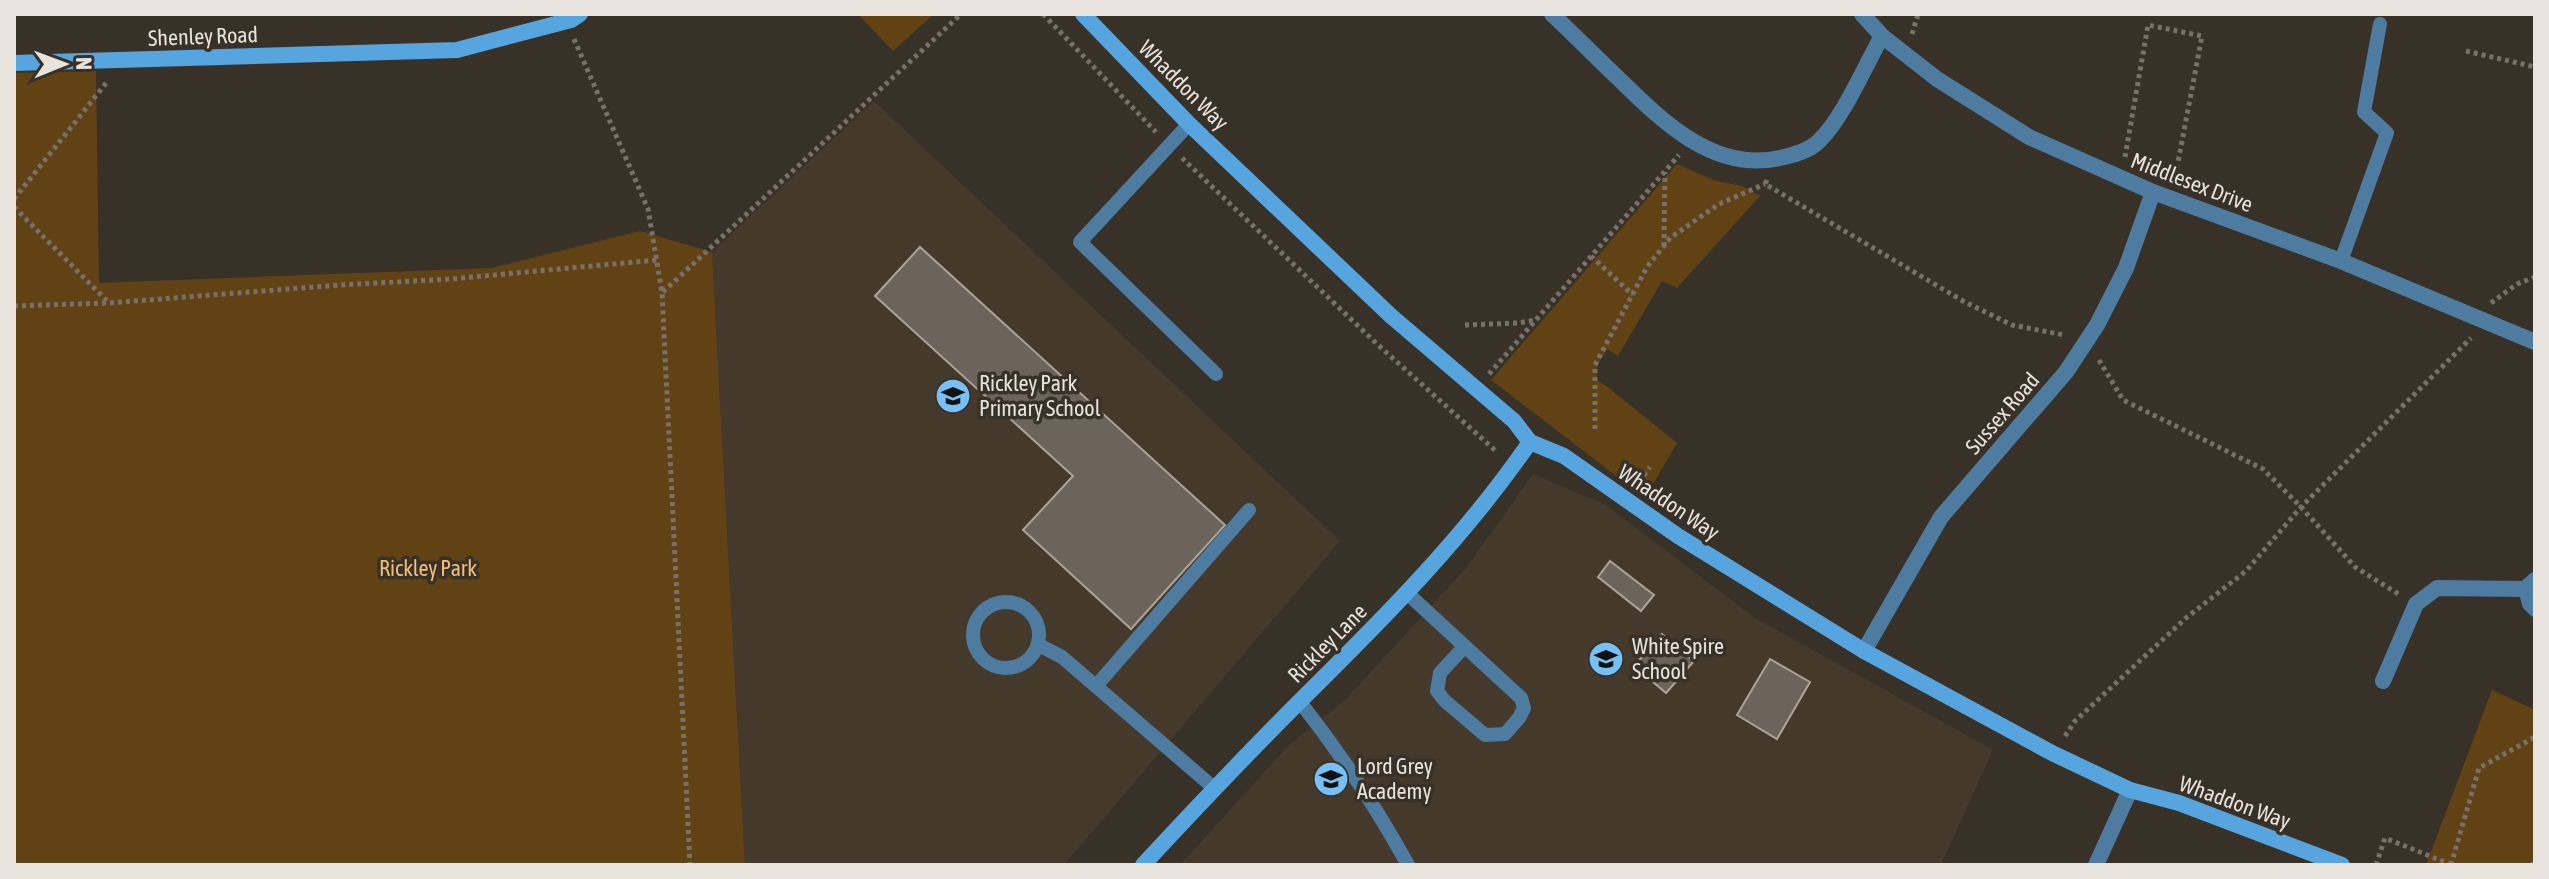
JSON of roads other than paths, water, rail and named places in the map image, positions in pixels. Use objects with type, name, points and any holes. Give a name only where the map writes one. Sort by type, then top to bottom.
[{"type":"street","name":"Shenley Road","points":[[14,63],[457,50],[571,20],[580,14]]},
{"type":"street","name":"Whaddon Way","points":[[1083,14],[1189,124],[1391,316],[1514,421],[1530,442],[1564,456],[1678,536],[1864,651],[2052,753],[2130,790],[2179,803],[2341,865]]},
{"type":"street","points":[[1552,14],[1669,127],[1692,141],[1745,160],[1773,160],[1817,144],[1831,127],[1882,36]]},
{"type":"street","name":"Middlesex Drive","points":[[1862,14],[1882,36],[1937,79],[2029,137],[2153,192],[2341,261],[2535,342]]},
{"type":"street","name":"Sussex Road","points":[[1864,651],[1941,517],[2066,372],[2097,325],[2126,268],[2153,192]]},
{"type":"street","name":"Rickley Lane","points":[[1143,865],[1214,788],[1408,594],[1458,536],[1530,442]]},
{"type":"street","points":[[2383,681],[2416,604],[2437,588],[2530,584]]},
{"type":"street","points":[[2096,865],[2130,790]]},
{"type":"lane","points":[[2341,261],[2387,133],[2364,112],[2380,24]]},
{"type":"lane","points":[[1189,124],[1080,242],[1216,374]]},
{"type":"lane","points":[[1096,686],[1249,510]]},
{"type":"lane","points":[[2530,584],[2529,604],[2535,610]]},
{"type":"lane","points":[[1408,594],[1521,698],[1524,708],[1505,734],[1485,735],[1437,691],[1440,673],[1464,647]]},
{"type":"lane","points":[[999,601],[1017,602],[1031,612],[1040,628],[1039,645],[1029,660],[1013,668],[996,667],[981,657],[973,642],[974,624],[984,610],[999,601]]},
{"type":"lane","points":[[1039,645],[1062,657],[1214,788]]},
{"type":"lane","points":[[1300,702],[1347,763],[1378,810],[1408,865]]},
{"type":"place","name":"Rickley Park Primary School","points":[[953,396]]},
{"type":"place","name":"White Spire School","points":[[1606,659]]},
{"type":"place","name":"Lord Grey Academy","points":[[1331,779]]},
{"type":"park label","name":"Rickley Park","points":[[428,568]]}]
